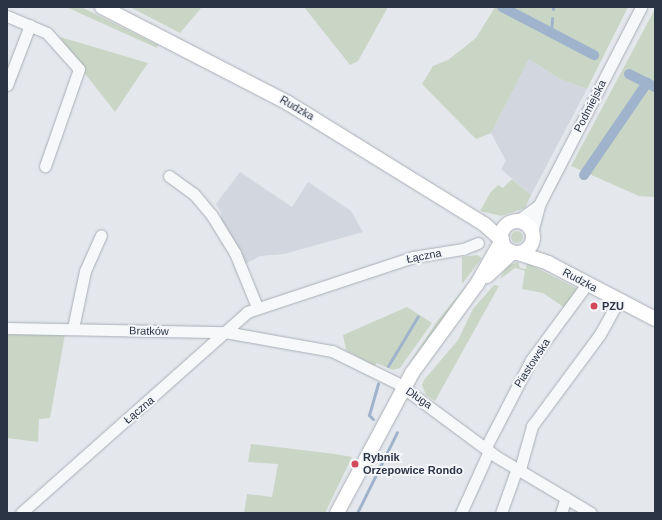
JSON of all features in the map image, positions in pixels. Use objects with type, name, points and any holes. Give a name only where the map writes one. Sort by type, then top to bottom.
[{"type":"main road","name":"Rudzka","points":[[102,7],[288,103],[484,224],[502,240]]},
{"type":"main road","points":[[337,513],[403,388],[436,335],[477,284],[513,222]]},
{"type":"main road","points":[[477,284],[515,252],[529,247],[533,235],[526,224],[513,222],[484,224]]},
{"type":"main road","name":"Rudzka","points":[[533,235],[548,263]]},
{"type":"main road","points":[[502,240],[515,252]]},
{"type":"main road","name":"Rudzka","points":[[515,252],[548,263],[655,319]]},
{"type":"street","name":"Podmiejska","points":[[533,235],[539,205],[641,7]]},
{"type":"street","points":[[7,16],[52,36],[80,69],[45,166]]},
{"type":"street","points":[[7,85],[30,25]]},
{"type":"street","points":[[169,176],[194,194],[215,220],[235,253],[257,307]]},
{"type":"street","name":"Podmiejska","points":[[513,222],[539,205]]},
{"type":"street","points":[[74,328],[85,271],[101,235]]},
{"type":"street","name":"Łączna","points":[[21,513],[225,332],[257,307],[413,257],[463,249],[478,243]]},
{"type":"street","name":"Piastowska","points":[[462,509],[488,449],[531,360],[587,284]]},
{"type":"street","points":[[501,513],[519,468],[532,426],[557,388],[600,334],[619,300]]},
{"type":"street","name":"Bratków","points":[[7,328],[74,328],[225,332]]},
{"type":"street","name":"Długa","points":[[225,332],[332,352],[403,388],[488,449],[591,513]]},
{"type":"street","points":[[561,513],[566,498]]},
{"type":"street","points":[[451,513],[462,509]]},
{"type":"shaded area","points":[[529,59],[560,79],[587,89],[531,195],[501,169],[506,161],[491,133]]},
{"type":"shaded area","points":[[240,172],[292,207],[308,182],[351,211],[363,232],[284,254],[260,256],[245,264],[221,223],[221,212],[216,204]]},
{"type":"green space","points":[[66,7],[81,7],[158,45],[157,48]]},
{"type":"green space","points":[[130,7],[202,7],[180,33]]},
{"type":"green space","points":[[304,7],[388,7],[358,61],[350,65]]},
{"type":"green space","points":[[495,7],[628,7],[587,89],[560,79],[529,59],[491,133],[476,139],[422,84],[433,66],[448,60],[476,38]]},
{"type":"green space","points":[[655,9],[655,197],[639,196],[571,166]]},
{"type":"green space","points":[[60,37],[148,63],[115,112],[83,71]]},
{"type":"green space","points":[[512,179],[531,195],[525,208],[501,216],[480,211],[490,193],[498,185],[503,188]]},
{"type":"green space","points":[[519,231],[522,232],[522,242],[515,243],[512,242],[511,235],[512,232]]},
{"type":"green space","points":[[477,255],[482,258],[462,284],[462,257]]},
{"type":"green space","points":[[518,262],[520,268],[526,269],[527,263],[578,289],[565,308],[543,293],[522,289],[525,271],[515,268],[500,279],[507,266]]},
{"type":"green space","points":[[473,278],[467,288],[407,366],[438,320]]},
{"type":"green space","points":[[494,285],[499,286],[435,401],[426,395],[422,385],[424,380],[458,340],[473,309]]},
{"type":"green space","points":[[407,307],[432,323],[400,368],[392,370],[377,363],[374,366],[346,350],[343,335]]},
{"type":"green space","points":[[7,333],[65,334],[50,418],[39,419],[38,442],[7,438]]},
{"type":"green space","points":[[251,444],[352,457],[325,513],[244,513],[247,494],[272,497],[278,464],[248,462]]},
{"type":"waterway","points":[[502,7],[594,55]]},
{"type":"waterway","points":[[551,33],[552,18]]},
{"type":"waterway","points":[[629,74],[647,83]]},
{"type":"waterway","points":[[584,175],[647,83],[655,87]]},
{"type":"waterway","points":[[388,366],[418,316]]},
{"type":"waterway","points":[[373,419],[369,415],[378,383]]},
{"type":"waterway","points":[[357,513],[397,432]]},
{"type":"place","name":"PZU","points":[[594,306]]},
{"type":"place","name":"Rybnik Orzepowice Rondo","points":[[355,464]]}]
